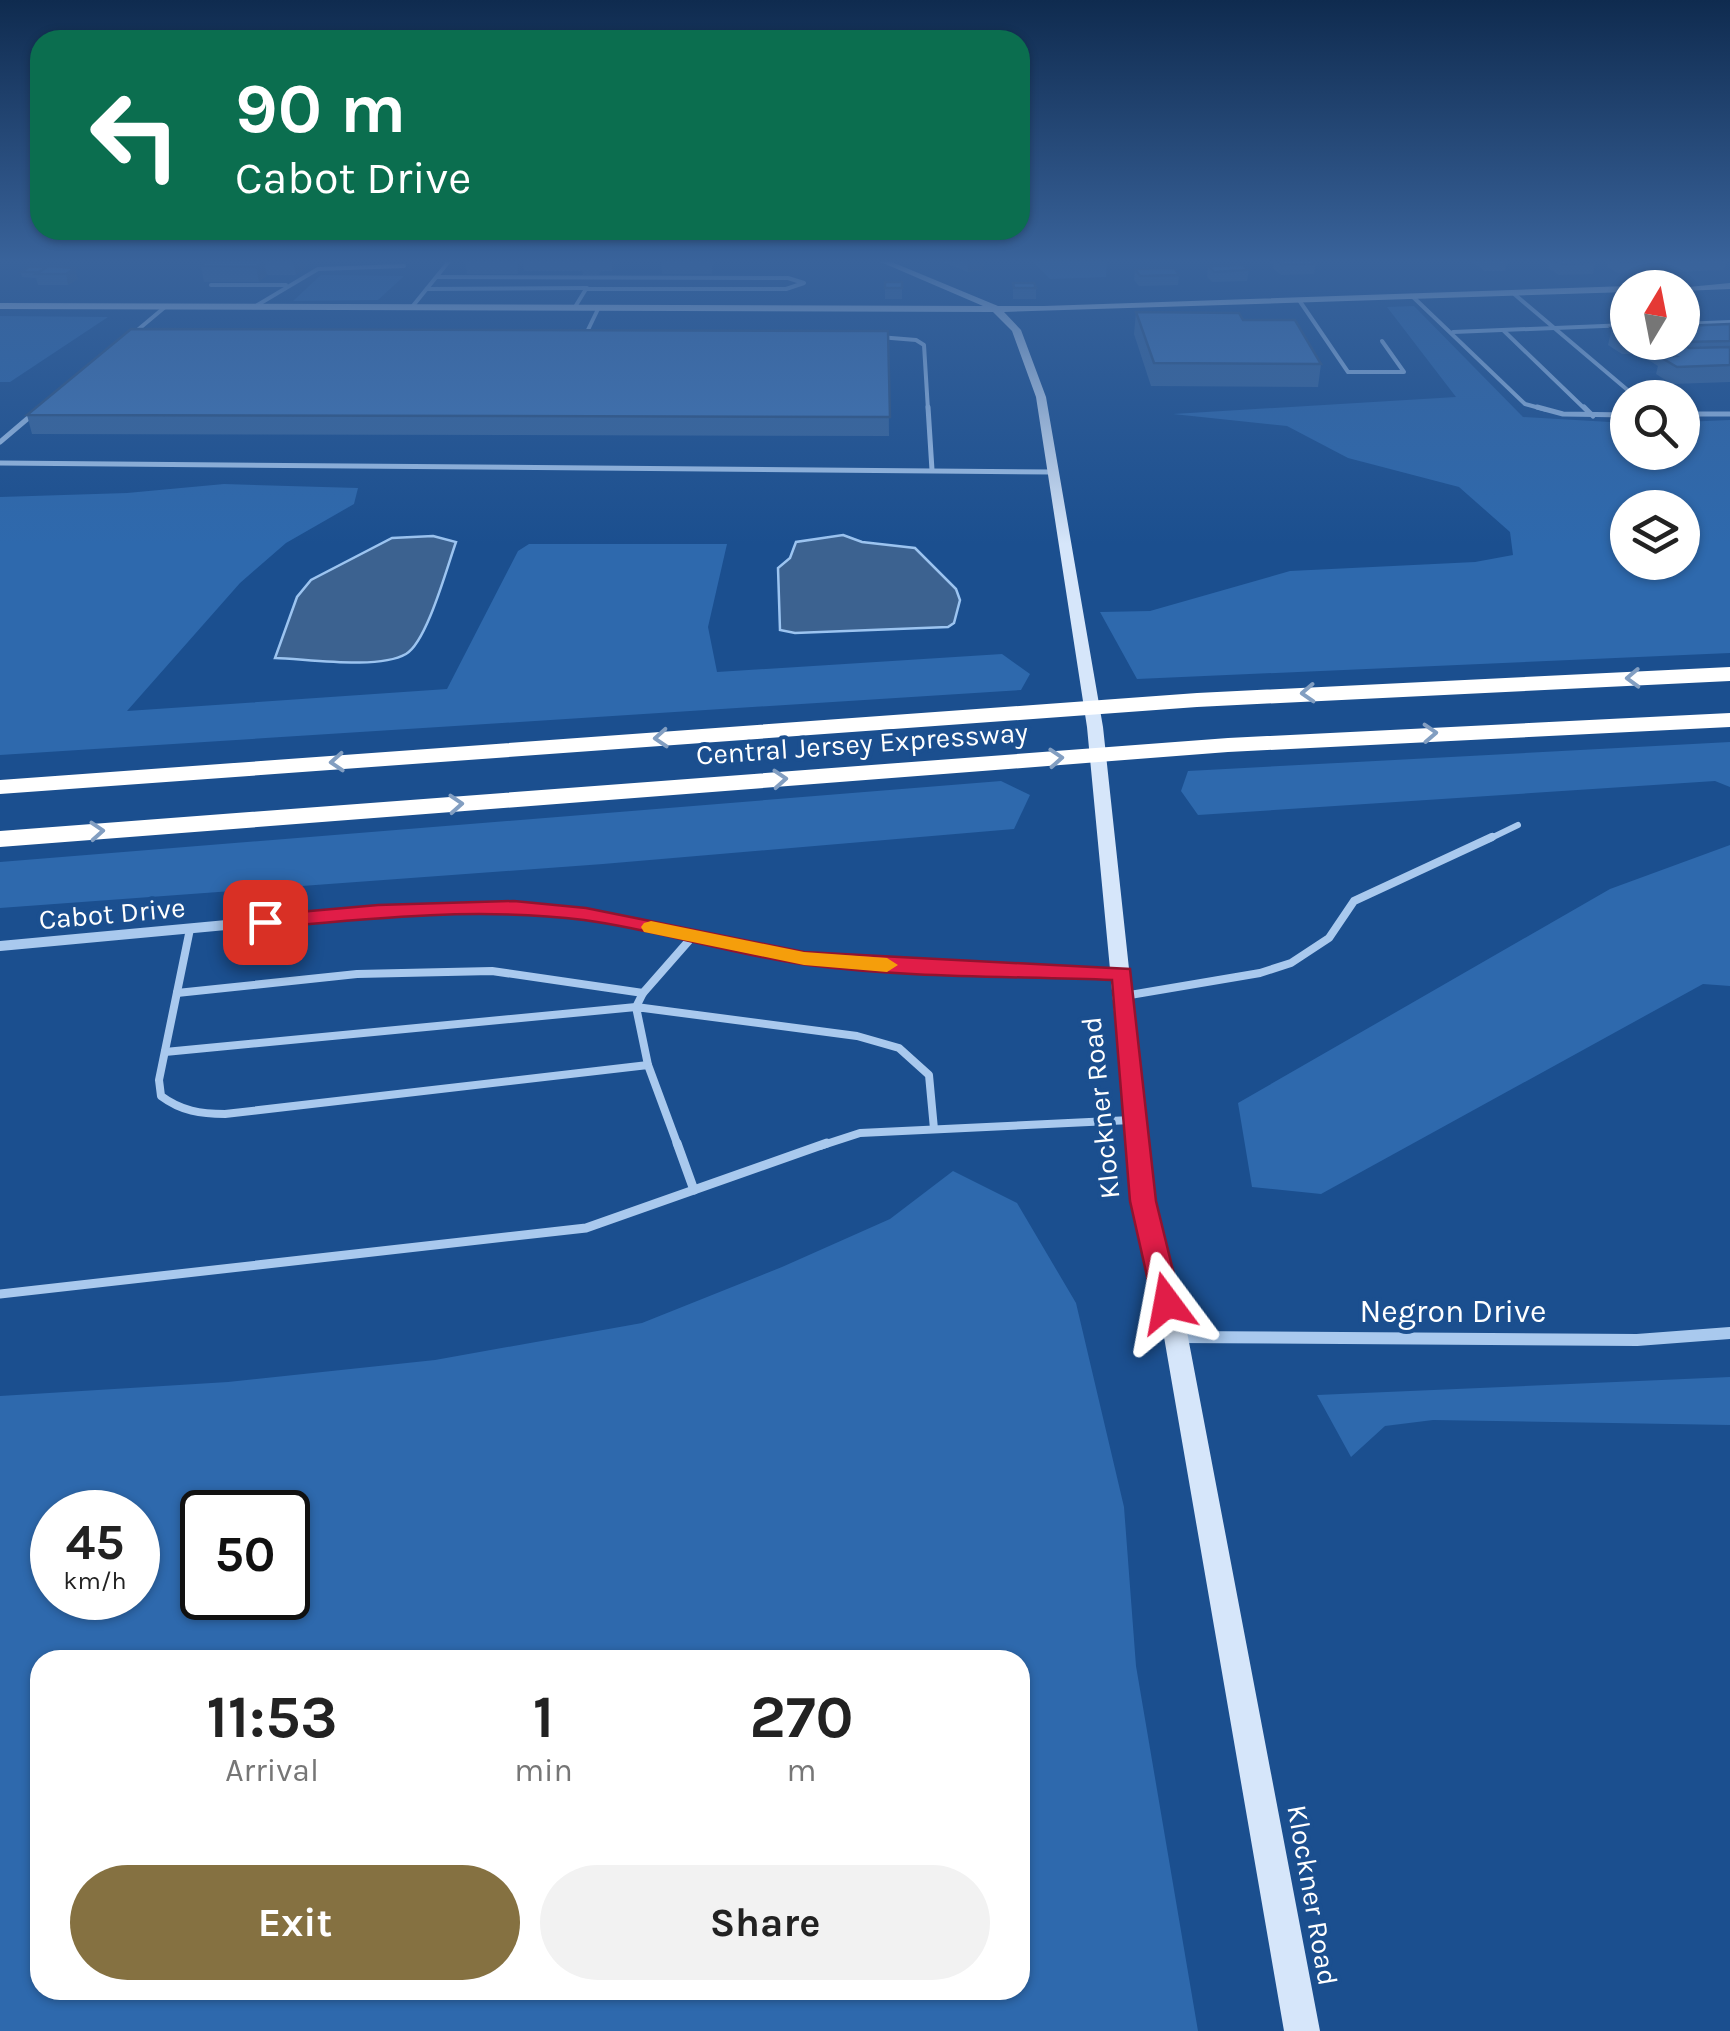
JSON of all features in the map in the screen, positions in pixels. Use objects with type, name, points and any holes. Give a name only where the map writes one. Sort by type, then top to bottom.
[{"type":"highway","name":"Central Jersey Expressway","points":[[0,786],[1198,700],[1730,674]]},
{"type":"highway","name":"Central Jersey Expressway","points":[[0,839],[1228,745],[1730,720]]},
{"type":"street","name":"Klockner Road","points":[[1027,355],[1041,397],[1095,726],[1143,1201],[1176,1337],[1302,2031]]},
{"type":"street","name":"Cabot Drive","points":[[0,946],[378,911],[514,908],[586,914],[804,958],[1123,985]]},
{"type":"street","name":"Negron Drive","points":[[1176,1337],[1638,1340],[1730,1333]]},
{"type":"lane","points":[[925,355],[932,470]]},
{"type":"lane","points":[[1336,355],[1348,372],[1404,372],[1392,355]]},
{"type":"lane","points":[[1476,355],[1525,404],[1563,414],[1610,416]]},
{"type":"lane","points":[[1529,355],[1592,416]]},
{"type":"lane","points":[[1589,355],[1618,380]]},
{"type":"lane","points":[[0,442],[44,406]]},
{"type":"lane","points":[[1700,414],[1730,414]]},
{"type":"lane","points":[[0,463],[1052,472]]},
{"type":"lane","points":[[1123,985],[1260,974],[1291,963],[1329,938],[1354,901],[1518,825]]},
{"type":"lane","points":[[190,928],[159,1080],[161,1096],[176,1109],[224,1114],[648,1065]]},
{"type":"lane","points":[[693,936],[643,993],[636,1007],[648,1065],[694,1190]]},
{"type":"lane","points":[[177,993],[357,974],[492,971],[643,993]]},
{"type":"lane","points":[[164,1052],[636,1007],[857,1036],[899,1048],[928,1074],[934,1129]]},
{"type":"lane","points":[[0,1294],[586,1228],[860,1132],[1135,1120]]},
{"type":"shaded area","points":[[0,355],[51,355],[10,382],[0,382]]},
{"type":"shaded area","points":[[1424,355],[1462,355],[1523,417],[1610,422],[1610,470],[1700,470],[1700,421],[1730,420],[1730,653],[1137,679],[1100,612],[1150,611],[1290,571],[1475,562],[1513,555],[1510,532],[1459,487],[1348,458],[1287,426],[1173,414],[1456,397]]},
{"type":"shaded area","points":[[224,484],[358,488],[354,504],[286,543],[240,583],[127,711],[447,689],[518,551],[529,544],[727,544],[708,627],[717,672],[1002,654],[1030,674],[1021,690],[0,755],[0,497],[127,493]]},
{"type":"shaded area","points":[[843,535],[862,542],[915,548],[956,589],[960,600],[954,623],[948,627],[795,633],[780,630],[778,568],[790,558],[796,542]]},
{"type":"shaded area","points":[[433,536],[456,542],[429,620],[406,654],[361,663],[275,658],[297,597],[311,580],[392,538]]},
{"type":"shaded area","points":[[1730,742],[1730,787],[1715,781],[1198,815],[1181,791],[1188,771]]},
{"type":"shaded area","points":[[1001,781],[1030,795],[1014,829],[0,908],[0,862]]},
{"type":"shaded area","points":[[1730,845],[1730,986],[1703,984],[1321,1194],[1252,1187],[1238,1103],[1610,889]]},
{"type":"shaded area","points":[[953,1171],[1017,1203],[1076,1303],[1124,1507],[1136,1666],[1198,2031],[0,2031],[0,1396],[228,1382],[435,1360],[642,1323],[890,1219]]},
{"type":"shaded area","points":[[1730,1377],[1730,1425],[1433,1420],[1385,1426],[1351,1457],[1317,1395]]},
{"type":"building","points":[[100,355],[889,355],[890,417],[27,415]]},
{"type":"building","points":[[1151,355],[1316,355],[1321,364],[1154,363]]},
{"type":"building","points":[[1730,355],[1730,365],[1677,367],[1665,360]]},
{"type":"slow traffic","points":[[651,927],[804,958],[887,965]]},
{"type":"route","points":[[265,922],[378,911],[514,908],[586,914],[804,958],[1122,974],[1143,1201],[1167,1303]]}]
